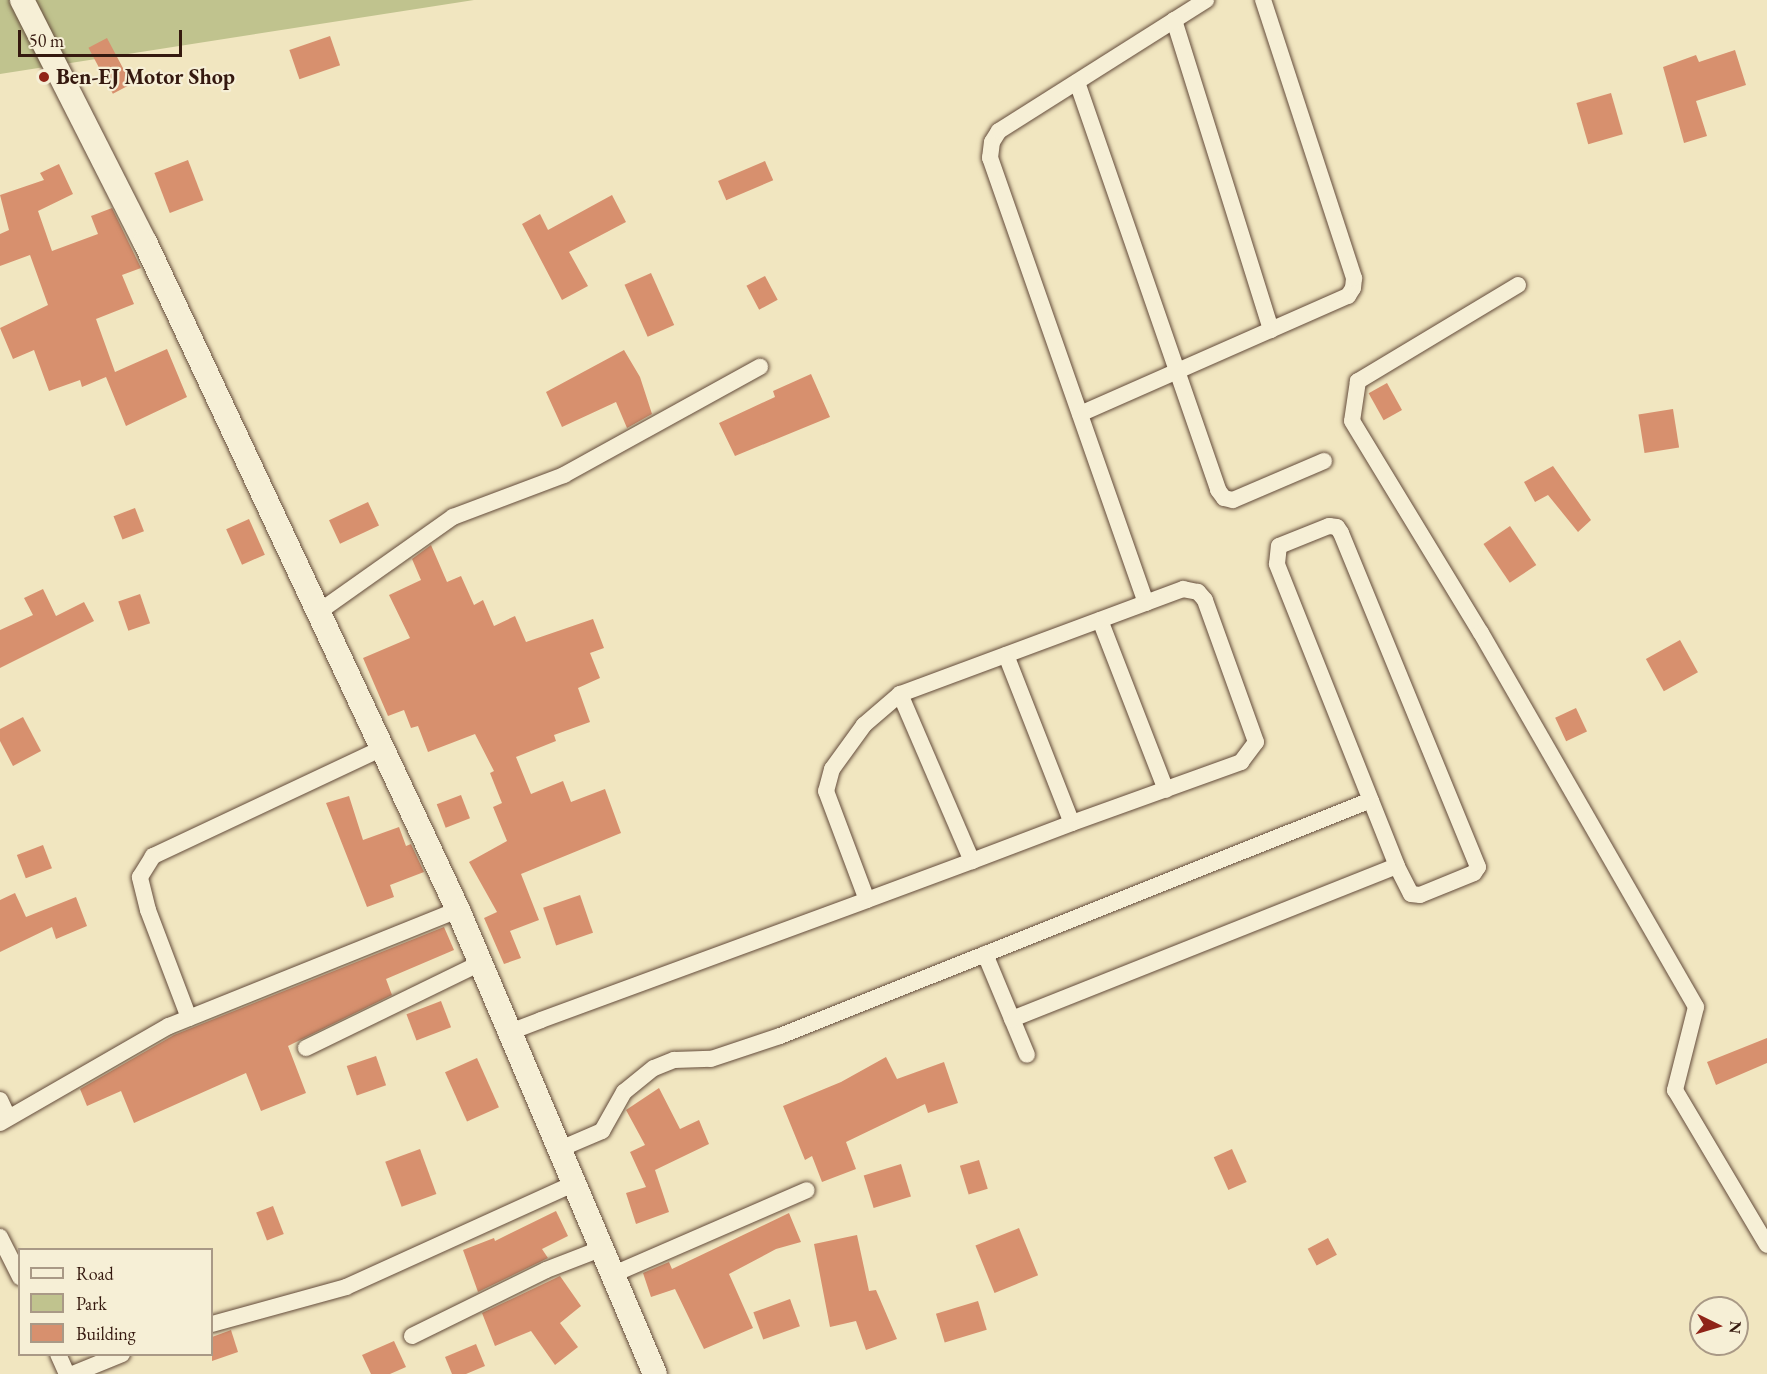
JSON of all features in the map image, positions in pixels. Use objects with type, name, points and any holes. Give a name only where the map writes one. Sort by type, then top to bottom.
[{"type":"street","points":[[22,0],[145,242],[320,611],[458,910],[655,1374]]},
{"type":"street","points":[[1146,603],[990,158],[992,142],[999,131],[1206,0]]},
{"type":"street","points":[[1080,414],[1348,296],[1354,278],[1263,0]]},
{"type":"street","points":[[1174,20],[1271,330]]},
{"type":"street","points":[[1077,82],[1176,372],[1224,498],[1233,500],[1324,461]]},
{"type":"street","points":[[1518,285],[1358,381],[1352,421],[1481,633],[1696,1007],[1675,1090],[1767,1245]]},
{"type":"street","points":[[320,611],[453,517],[564,475],[760,367]]},
{"type":"street","points":[[1329,526],[1337,527],[1341,533],[1478,867],[1474,873],[1420,895],[1411,894],[1397,866],[1371,800],[1275,554],[1279,546],[1329,526]]},
{"type":"street","points":[[510,1032],[1241,762],[1256,742],[1205,600],[1198,592],[1184,589],[900,694],[864,725],[832,769],[825,791],[867,900]]},
{"type":"street","points":[[1100,620],[1166,790]]},
{"type":"street","points":[[1006,655],[1072,823]]},
{"type":"street","points":[[900,694],[972,861]]},
{"type":"street","points":[[189,1018],[148,910],[140,878],[153,856],[383,748]]},
{"type":"street","points":[[560,1149],[602,1131],[624,1092],[654,1068],[674,1060],[711,1059],[780,1036],[1371,800]]},
{"type":"street","points":[[1012,1019],[1397,866]]},
{"type":"street","points":[[0,1100],[4,1120],[189,1018],[458,910]]},
{"type":"street","points":[[985,954],[1027,1055]]},
{"type":"street","points":[[306,1048],[480,963]]},
{"type":"street","points":[[213,1324],[346,1287],[575,1184]]},
{"type":"street","points":[[614,1274],[807,1190]]},
{"type":"street","points":[[0,1237],[18,1273]]},
{"type":"street","points":[[412,1336],[546,1270],[603,1248]]},
{"type":"street","points":[[58,1356],[67,1374]]},
{"type":"street","points":[[73,1374],[117,1356]]},
{"type":"green space","points":[[0,0],[474,0],[0,74]]},
{"type":"building","points":[[330,36],[340,65],[299,79],[289,50]]},
{"type":"building","points":[[107,38],[131,84],[113,94],[88,48]]},
{"type":"building","points":[[1735,50],[1746,85],[1696,101],[1707,136],[1684,143],[1663,67],[1696,55],[1699,62]]},
{"type":"building","points":[[1611,93],[1623,134],[1588,144],[1576,103]]},
{"type":"building","points":[[188,160],[203,200],[170,213],[154,173]]},
{"type":"building","points":[[765,161],[773,180],[726,200],[718,181]]},
{"type":"building","points":[[59,164],[73,194],[38,211],[52,251],[98,234],[91,216],[112,208],[141,268],[122,275],[134,304],[96,319],[115,372],[167,349],[187,397],[126,426],[106,377],[82,387],[80,380],[49,391],[34,350],[13,359],[0,328],[48,305],[30,255],[0,266],[0,234],[9,230],[0,195],[44,180],[40,173]]},
{"type":"building","points":[[612,195],[626,222],[569,252],[588,286],[562,300],[522,224],[540,214],[548,230]]},
{"type":"building","points":[[651,273],[674,325],[648,337],[625,285]]},
{"type":"building","points":[[765,276],[778,300],[759,310],[746,286]]},
{"type":"building","points":[[624,350],[640,377],[652,414],[627,428],[616,402],[562,427],[546,392]]},
{"type":"building","points":[[811,374],[830,417],[735,456],[719,423],[775,397],[773,391]]},
{"type":"building","points":[[1387,383],[1402,410],[1384,420],[1369,393]]},
{"type":"building","points":[[1673,409],[1679,448],[1645,453],[1638,414]]},
{"type":"building","points":[[1553,466],[1591,520],[1578,532],[1548,495],[1535,502],[1524,482]]},
{"type":"building","points":[[368,502],[379,526],[340,544],[329,520]]},
{"type":"building","points":[[135,508],[144,531],[122,540],[114,516]]},
{"type":"building","points":[[249,519],[265,555],[242,565],[226,529]]},
{"type":"building","points":[[1510,526],[1536,565],[1510,583],[1483,544]]},
{"type":"building","points":[[431,545],[447,582],[461,576],[474,605],[483,600],[494,626],[515,616],[526,642],[593,619],[604,648],[590,653],[600,678],[578,688],[590,722],[554,735],[556,741],[516,757],[531,794],[563,781],[571,802],[605,789],[621,833],[521,874],[539,920],[510,931],[521,958],[504,964],[484,918],[497,912],[469,862],[507,841],[493,807],[502,803],[490,773],[494,771],[475,734],[428,752],[418,726],[411,728],[404,710],[388,716],[363,658],[410,638],[389,595],[421,580],[412,559]]},
{"type":"building","points":[[43,589],[56,616],[84,602],[94,621],[0,668],[0,630],[33,615],[24,598]]},
{"type":"building","points":[[140,594],[150,623],[128,631],[118,601]]},
{"type":"building","points":[[1680,640],[1698,672],[1664,691],[1646,659]]},
{"type":"building","points":[[1576,708],[1587,732],[1566,741],[1555,718]]},
{"type":"building","points":[[23,717],[41,751],[13,766],[0,741],[0,729]]},
{"type":"building","points":[[461,795],[470,818],[446,828],[437,804]]},
{"type":"building","points":[[349,796],[363,840],[399,827],[406,846],[411,844],[424,872],[390,885],[394,897],[367,907],[326,803]]},
{"type":"building","points":[[43,845],[52,868],[26,878],[17,855]]},
{"type":"building","points":[[15,893],[26,917],[76,897],[87,926],[56,939],[52,927],[0,952],[0,900]]},
{"type":"building","points":[[580,895],[593,933],[556,946],[543,908]]},
{"type":"building","points":[[444,927],[454,950],[386,979],[392,995],[288,1046],[306,1093],[261,1111],[246,1073],[134,1123],[121,1091],[87,1106],[80,1089],[174,1035]]},
{"type":"building","points":[[441,1001],[451,1027],[416,1040],[406,1014]]},
{"type":"building","points":[[1767,1038],[1767,1063],[1716,1085],[1707,1062]]},
{"type":"building","points":[[376,1056],[386,1085],[357,1095],[347,1066]]},
{"type":"building","points":[[886,1057],[897,1079],[944,1062],[958,1103],[928,1113],[925,1104],[846,1142],[856,1169],[822,1182],[812,1156],[805,1160],[783,1106],[841,1082]]},
{"type":"building","points":[[477,1058],[499,1107],[467,1122],[445,1072]]},
{"type":"building","points":[[659,1088],[680,1129],[699,1120],[709,1144],[655,1170],[669,1212],[636,1224],[626,1193],[646,1187],[630,1152],[645,1145],[626,1110]]},
{"type":"building","points":[[420,1149],[436,1194],[402,1207],[385,1162]]},
{"type":"building","points":[[1232,1149],[1247,1182],[1228,1190],[1214,1157]]},
{"type":"building","points":[[979,1160],[988,1189],[969,1195],[960,1166]]},
{"type":"building","points":[[901,1164],[911,1197],[874,1208],[864,1175]]},
{"type":"building","points":[[273,1206],[284,1234],[267,1240],[256,1212]]},
{"type":"building","points":[[556,1211],[568,1236],[542,1249],[548,1258],[478,1292],[463,1250],[494,1238],[495,1241]]},
{"type":"building","points":[[789,1213],[801,1242],[776,1249],[729,1274],[753,1328],[704,1349],[675,1289],[651,1297],[643,1273],[669,1262],[672,1269]]},
{"type":"building","points":[[1019,1228],[1038,1275],[995,1293],[975,1246]]},
{"type":"building","points":[[857,1235],[869,1291],[876,1290],[897,1339],[866,1350],[856,1321],[830,1327],[814,1244]]},
{"type":"building","points":[[1328,1238],[1337,1255],[1317,1266],[1308,1249]]},
{"type":"building","points":[[560,1276],[581,1306],[560,1323],[578,1347],[555,1365],[531,1331],[495,1346],[482,1313]]},
{"type":"building","points":[[790,1299],[800,1326],[763,1340],[753,1312]]},
{"type":"building","points":[[978,1301],[987,1330],[945,1343],[936,1314]]},
{"type":"building","points":[[231,1330],[238,1352],[212,1361],[213,1337]]},
{"type":"building","points":[[394,1341],[406,1367],[390,1374],[371,1374],[362,1355]]},
{"type":"building","points":[[476,1344],[485,1366],[466,1374],[452,1374],[445,1357]]},
{"type":"place","name":"Ben-EJ Motor Shop","points":[[44,77]]}]
